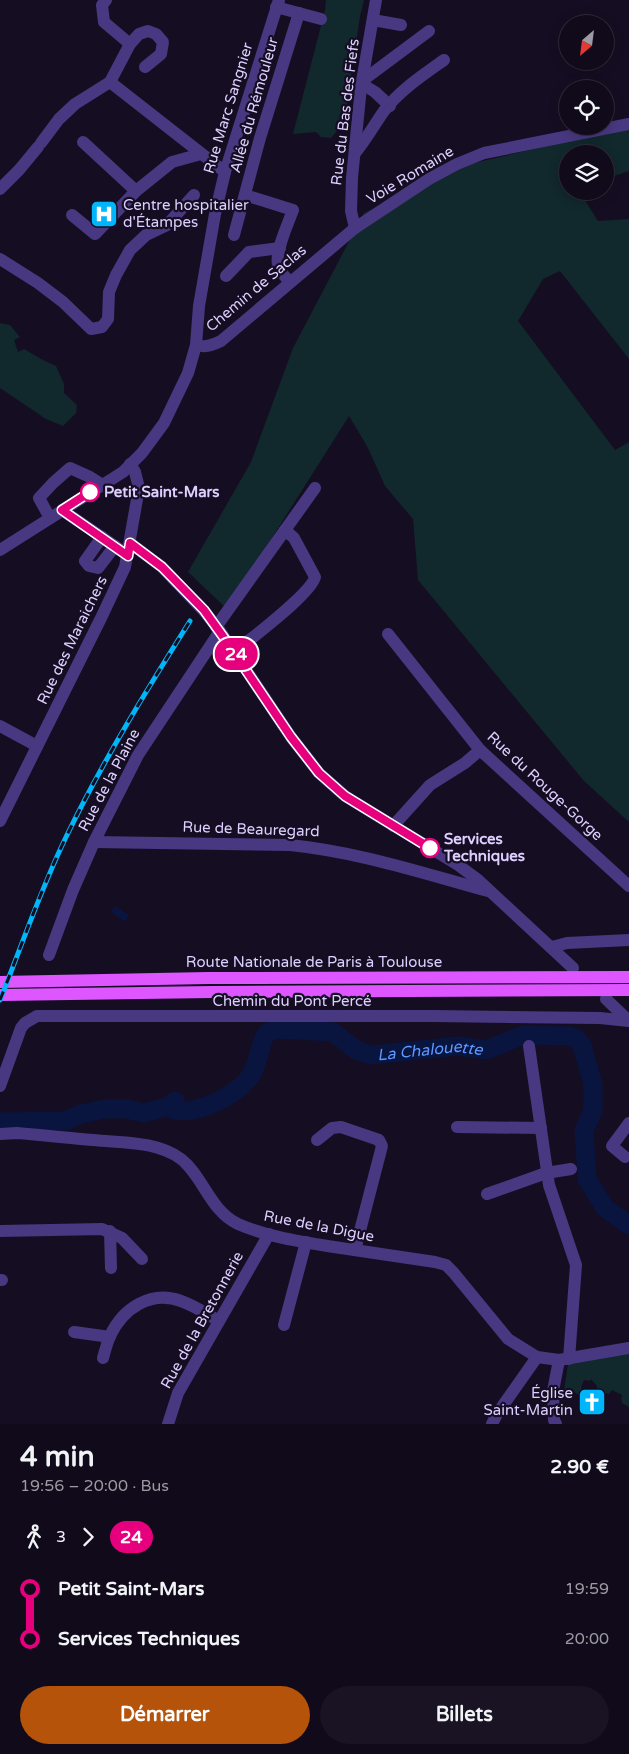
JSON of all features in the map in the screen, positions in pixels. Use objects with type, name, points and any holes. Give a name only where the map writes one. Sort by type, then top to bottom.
[{"type":"main road","name":"Route Nationale de Paris à Toulouse","points":[[0,982],[208,978],[629,977]]},
{"type":"main road","name":"Route Nationale de Paris à Toulouse","points":[[0,996],[212,992],[629,990]]},
{"type":"street","points":[[106,0],[102,5],[104,22],[130,44]]},
{"type":"street","name":"Rue du Bas des Fiefs","points":[[355,228],[351,211],[355,154],[362,83],[376,0]]},
{"type":"street","points":[[278,3],[299,13],[320,19]]},
{"type":"street","name":"Rue Marc Sangnier","points":[[0,550],[101,484],[123,472],[142,453],[164,423],[188,373],[196,345],[199,306],[225,172],[278,3]]},
{"type":"street","name":"Allée du Rémouleur","points":[[234,235],[260,138],[299,13]]},
{"type":"street","points":[[373,20],[402,25]]},
{"type":"street","points":[[0,189],[19,170],[59,119],[75,104],[110,82],[130,44],[140,34],[148,31],[156,34],[163,42],[161,54],[145,67]]},
{"type":"street","points":[[390,106],[362,83],[429,31]]},
{"type":"street","points":[[355,154],[390,106],[412,83],[444,60]]},
{"type":"street","points":[[110,82],[225,172]]},
{"type":"street","name":"Voie Romaine","points":[[333,245],[355,228],[429,179],[457,164],[484,153],[629,124]]},
{"type":"street","points":[[83,142],[136,191]]},
{"type":"street","points":[[72,215],[95,234],[136,191],[172,162],[201,154]]},
{"type":"street","points":[[0,259],[38,283],[63,302],[91,329],[102,327],[108,319],[109,292],[130,250],[146,235],[166,225],[194,195]]},
{"type":"street","points":[[245,195],[293,210],[280,248],[277,264],[290,282]]},
{"type":"street","name":"Chemin de Saclas","points":[[196,345],[203,347],[212,346],[222,341],[333,245]]},
{"type":"street","points":[[226,276],[249,252],[280,248]]},
{"type":"street","name":"Rue des Maraichers","points":[[0,822],[120,579],[129,549],[139,488],[136,472],[130,464]]},
{"type":"street","points":[[50,518],[39,498],[70,468],[101,484]]},
{"type":"street","name":"Rue de la Plaine","points":[[49,955],[73,890],[94,842],[138,755],[218,629],[315,488]]},
{"type":"street","points":[[62,510],[115,546],[129,549],[162,567],[194,599],[235,652],[291,737],[319,773],[345,796],[477,879],[573,968]]},
{"type":"street","points":[[235,652],[314,583],[315,577],[294,538],[285,530]]},
{"type":"street","points":[[102,538],[84,561],[89,566],[98,568],[115,546]]},
{"type":"street","name":"Rue du Rouge-Gorge","points":[[388,634],[480,750],[629,886]]},
{"type":"street","points":[[0,726],[37,746]]},
{"type":"street","points":[[393,826],[430,785],[465,763],[480,750]]},
{"type":"street","name":"Rue de Beauregard","points":[[94,842],[290,845],[321,848],[366,857],[491,891]]},
{"type":"street","points":[[434,875],[442,856]]},
{"type":"street","points":[[552,947],[566,942],[629,940]]},
{"type":"street","points":[[606,999],[629,1021]]},
{"type":"street","name":"Chemin du Pont Percé","points":[[0,1086],[21,1028],[30,1019],[37,1016],[600,1018],[629,1021]]},
{"type":"street","points":[[529,1046],[546,1173],[576,1265],[564,1360],[553,1392],[554,1420],[556,1424]]},
{"type":"street","points":[[625,1157],[612,1146],[629,1123]]},
{"type":"street","points":[[457,1126],[541,1128]]},
{"type":"street","points":[[317,1140],[332,1128],[340,1127],[379,1140],[382,1146],[355,1250]]},
{"type":"street","name":"Rue de la Digue","points":[[0,1134],[18,1133],[146,1145],[170,1152],[182,1160],[192,1171],[221,1212],[235,1222],[252,1230],[306,1242],[435,1262],[446,1266],[508,1338],[537,1357]]},
{"type":"street","points":[[487,1194],[546,1173],[571,1169]]},
{"type":"street","points":[[0,1231],[102,1229],[122,1238],[142,1259]]},
{"type":"street","points":[[110,1231],[111,1268]]},
{"type":"street","name":"Rue de la Bretonnerie","points":[[168,1424],[178,1393],[269,1234]]},
{"type":"street","points":[[284,1325],[306,1242]]},
{"type":"street","points":[[103,1358],[110,1337],[117,1324],[136,1304],[151,1299],[164,1298],[180,1301],[219,1321]]},
{"type":"street","points":[[74,1332],[110,1337]]},
{"type":"street","points":[[492,1424],[537,1357],[564,1360],[629,1348]]},
{"type":"green space","points":[[326,0],[364,0],[344,123],[331,138],[321,137],[316,132],[293,134]]},
{"type":"green space","points":[[629,127],[629,171],[614,176],[614,145],[559,145],[559,200],[585,200],[598,221],[629,219],[629,359],[560,271],[543,279],[518,321],[615,450],[629,442],[629,822],[584,781],[418,580],[413,519],[385,486],[368,448],[349,416],[227,609],[188,572],[251,462],[293,348],[364,213],[461,166],[595,135],[614,135],[614,130]]},
{"type":"green space","points":[[0,323],[10,325],[20,337],[14,340],[18,352],[24,349],[56,366],[64,384],[64,393],[77,405],[76,413],[63,426],[46,419],[0,388]]},
{"type":"green space","points":[[629,1353],[629,1407],[622,1403],[622,1395],[612,1390],[609,1394],[606,1393],[605,1395],[600,1390],[596,1391],[597,1386],[591,1379],[590,1381],[584,1380],[581,1387],[583,1392],[579,1395],[569,1389],[564,1391],[568,1364]]},
{"type":"shaded area","points":[[115,906],[129,915],[125,922],[111,912]]},
{"type":"waterway","name":"La Chalouette","points":[[167,1107],[177,1110],[200,1108],[213,1104],[236,1091],[251,1075],[267,1033],[275,1029],[333,1032],[356,1050],[372,1055],[458,1046],[487,1050],[523,1035],[570,1036],[577,1039],[582,1046],[593,1084],[593,1110],[584,1131],[587,1179],[605,1208],[629,1225]]},
{"type":"waterway","name":"La Chalouette","points":[[0,1122],[65,1121],[81,1114],[104,1109],[127,1109],[143,1113],[167,1107],[175,1101]]},
{"type":"railway","points":[[0,1000],[49,875],[81,807],[126,726],[190,621]]},
{"type":"bus line","name":"24","points":[[90,492],[62,510],[128,556],[130,543],[162,567],[204,610],[273,708],[291,737],[319,773],[345,796],[430,848]]},
{"type":"place","name":"Centre hospitalier d'Étampes","points":[[104,214]]},
{"type":"place","name":"Petit Saint-Mars","points":[[90,492]]},
{"type":"place","name":"Services Techniques","points":[[430,848]]},
{"type":"place","name":"Église Saint-Martin","points":[[592,1402]]}]
